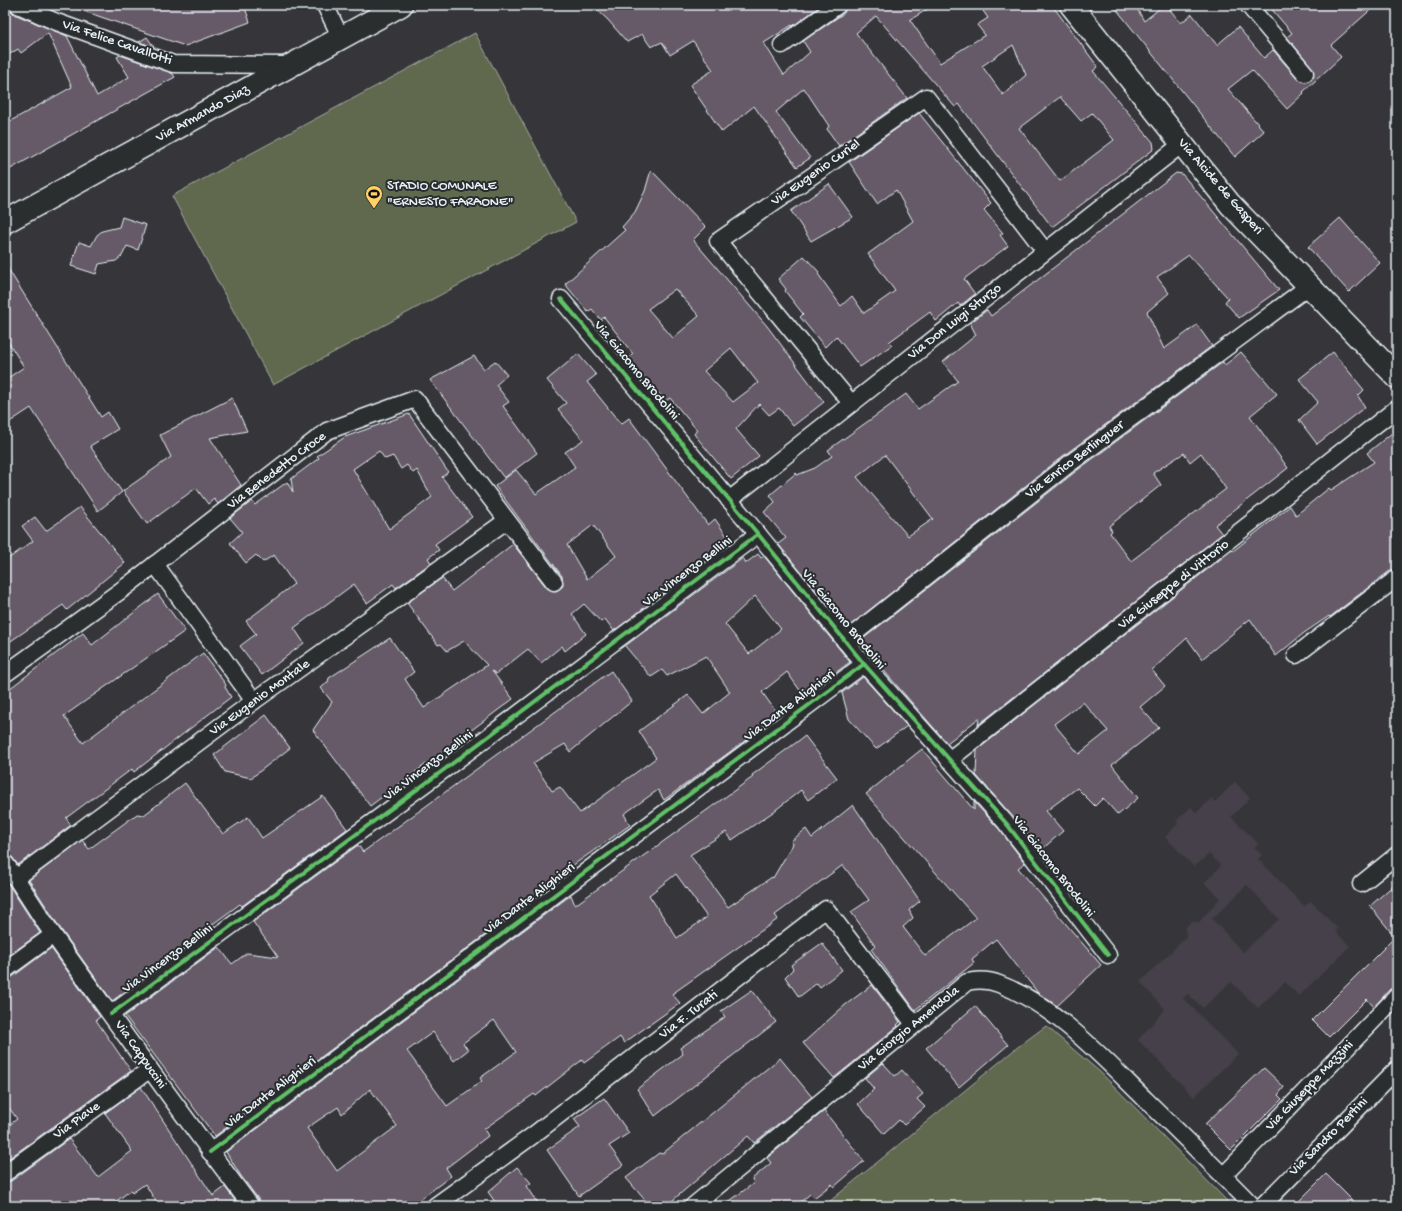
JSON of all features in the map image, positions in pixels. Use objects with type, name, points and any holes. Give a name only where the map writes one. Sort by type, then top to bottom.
[{"type":"street","name":"Via Felice Cavallotti","points":[[18,5],[54,21],[172,64],[291,65]]},
{"type":"street","points":[[47,5],[54,21]]},
{"type":"street","points":[[325,5],[341,38]]},
{"type":"street","name":"Via Armando Diaz","points":[[5,222],[401,5]]},
{"type":"street","points":[[782,45],[838,5]]},
{"type":"street","name":"Via Alcide de Gasperi","points":[[1071,5],[1230,204],[1397,377]]},
{"type":"street","points":[[1248,5],[1305,73]]},
{"type":"street","name":"Via Eugenio Curiel","points":[[851,403],[718,241],[926,97],[1046,251]]},
{"type":"street","name":"Via Don Luigi Sturzo","points":[[729,500],[1182,144]]},
{"type":"street","name":"Via Enrico Berlinguer","points":[[845,641],[1069,464],[1309,286]]},
{"type":"street","name":"Via Giacomo Brodolini","points":[[561,299],[758,534],[864,664],[1006,823],[1108,955]]},
{"type":"street","name":"Via Benedetto Croce","points":[[5,674],[155,564],[327,431],[415,399],[506,521],[554,582]]},
{"type":"street","name":"Via Giuseppe di Vittorio","points":[[949,760],[1397,408]]},
{"type":"street","name":"Via Eugenio Montale","points":[[16,878],[254,701],[506,521]]},
{"type":"street","name":"Via Vincenzo Bellini","points":[[111,1014],[435,776],[758,534]]},
{"type":"street","points":[[155,564],[254,701]]},
{"type":"street","points":[[1296,654],[1397,578]]},
{"type":"street","name":"Via Dante Alighieri","points":[[210,1152],[864,664]]},
{"type":"street","points":[[1361,884],[1397,855]]},
{"type":"street","name":"Via Cappuccini","points":[[5,863],[53,935],[111,1014],[149,1070],[251,1206]]},
{"type":"street","name":"Via F. Turati","points":[[435,1206],[532,1136],[826,909],[914,1024]]},
{"type":"street","points":[[5,970],[53,935]]},
{"type":"street","name":"Via Giorgio Amendola","points":[[693,1206],[914,1024],[967,982],[976,980],[992,983],[1030,999],[1058,1019],[1104,1059],[1254,1206]]},
{"type":"street","name":"Via Giuseppe Mazzini","points":[[1223,1176],[1397,996]]},
{"type":"street","name":"Via Sandro Pertini","points":[[1262,1206],[1397,1069]]},
{"type":"street","name":"Via Piave","points":[[5,1173],[149,1070]]},
{"type":"shaded area","points":[[1235,782],[1250,798],[1231,817],[1259,844],[1254,847],[1262,855],[1258,859],[1304,906],[1311,901],[1338,929],[1335,931],[1350,946],[1299,996],[1285,982],[1258,1008],[1231,982],[1203,1008],[1188,994],[1183,998],[1238,1054],[1194,1097],[1138,1040],[1165,1009],[1140,982],[1186,937],[1185,928],[1191,922],[1199,922],[1220,898],[1204,883],[1221,866],[1209,854],[1194,867],[1165,837],[1178,824],[1176,821],[1191,807],[1196,813],[1212,798],[1215,802]],"holes":[[[1247,885],[1279,919],[1243,952],[1212,919]]]},
{"type":"green space","name":"STADIO COMUNALE \"ERNESTO FARAONE\"","points":[[475,33],[576,222],[273,385],[172,196]]},
{"type":"green space","points":[[1046,1026],[1101,1073],[1232,1206],[824,1206],[1019,1046]]},
{"type":"green space","points":[[1240,1201],[1245,1206],[1232,1206]]},
{"type":"building","points":[[5,5],[9,5],[10,10],[14,14],[67,36],[97,96],[129,77],[117,57],[120,55],[172,73],[175,77],[5,172],[5,124],[72,87],[48,33],[21,53],[18,49],[5,57]]},
{"type":"building","points":[[75,5],[244,5],[250,22],[185,46],[75,8]]},
{"type":"building","points":[[592,5],[822,5],[793,26],[792,25],[764,43],[784,75],[810,52],[803,41],[844,13],[847,5],[934,5],[910,20],[940,63],[985,35],[977,25],[988,18],[979,5],[1052,5],[1098,67],[1093,71],[1153,142],[1154,149],[1052,227],[959,104],[955,107],[876,16],[856,33],[907,98],[839,146],[827,129],[829,126],[804,88],[776,112],[810,158],[797,167],[754,106],[722,132],[690,85],[713,70],[693,41],[670,55],[662,42],[651,47],[642,34],[627,42],[608,20]],"holes":[[[1013,45],[1026,75],[1003,95],[982,66]],[[1060,97],[1081,121],[1092,113],[1114,140],[1060,181],[1019,128]]]},
{"type":"building","points":[[1113,5],[1135,5],[1144,21],[1164,5],[1166,5],[1181,23],[1192,14],[1217,45],[1238,27],[1264,58],[1273,50],[1298,79],[1306,82],[1314,77],[1312,67],[1287,37],[1292,33],[1268,5],[1376,5],[1331,45],[1341,57],[1287,109],[1252,70],[1228,89],[1264,131],[1235,157]]},
{"type":"building","points":[[147,37],[154,47],[139,42]]},
{"type":"building","points":[[919,113],[991,203],[984,210],[1003,233],[1000,235],[1008,246],[964,279],[975,294],[960,306],[958,303],[936,321],[930,312],[889,342],[892,345],[860,367],[836,336],[825,347],[800,317],[803,314],[785,291],[786,289],[778,279],[804,256],[819,272],[818,274],[841,306],[852,296],[864,313],[895,291],[868,254],[913,221],[896,190],[877,204],[849,162]]},
{"type":"building","points":[[651,170],[706,227],[693,240],[767,326],[824,402],[793,426],[779,408],[769,415],[759,404],[736,429],[759,456],[731,479],[694,434],[697,430],[670,398],[666,401],[627,360],[633,354],[604,317],[601,320],[592,309],[588,312],[565,284],[625,230],[622,227],[635,212],[645,191]],"holes":[[[675,289],[699,316],[673,338],[648,309]],[[731,348],[758,383],[733,402],[704,371]]]},
{"type":"building","points":[[1176,173],[1182,174],[1279,290],[1239,318],[1225,302],[1228,298],[1189,255],[1157,277],[1169,293],[1147,312],[1164,349],[1197,325],[1212,346],[1063,456],[847,628],[778,544],[786,538],[764,512],[775,502],[770,495],[796,473],[797,475],[815,468],[832,456],[828,450],[906,394],[918,409],[958,381],[943,362],[976,335],[970,323],[987,310],[991,316]],"holes":[[[885,455],[933,519],[908,536],[857,477]]]},
{"type":"building","points":[[829,184],[853,217],[811,241],[791,211]]},
{"type":"building","points":[[122,217],[146,225],[138,250],[127,246],[122,256],[116,261],[99,264],[96,274],[71,266],[79,242],[91,246],[97,235],[102,231],[119,227]]},
{"type":"building","points":[[1340,218],[1380,263],[1349,292],[1308,247]]},
{"type":"building","points":[[5,264],[101,417],[108,412],[118,429],[90,446],[122,492],[98,511],[31,408],[5,425],[5,380],[24,367],[5,337]]},
{"type":"building","points":[[1241,352],[1277,394],[1250,416],[1288,468],[1215,525],[1222,534],[978,725],[979,718],[947,743],[859,642],[1075,472],[1223,362],[1225,365]],"holes":[[[1184,453],[1190,462],[1201,453],[1226,489],[1131,561],[1110,533],[1112,531],[1109,526],[1161,485],[1153,473]]]},
{"type":"building","points":[[1333,352],[1364,390],[1358,396],[1365,407],[1317,444],[1299,420],[1318,402],[1299,379]]},
{"type":"building","points":[[578,354],[596,375],[587,382],[621,424],[629,418],[708,525],[715,519],[731,542],[614,631],[605,619],[601,622],[584,604],[572,614],[586,634],[565,651],[562,646],[541,663],[528,649],[496,674],[492,671],[513,699],[370,806],[313,730],[332,702],[321,688],[328,682],[329,678],[390,638],[414,672],[405,679],[424,708],[487,665],[464,641],[447,651],[441,644],[438,645],[407,603],[442,578],[452,591],[513,544],[547,588],[556,591],[563,586],[562,576],[495,486],[516,470],[536,494],[575,467],[565,452],[583,440],[558,409],[566,403],[547,380]],"holes":[[[593,525],[616,556],[587,579],[567,545]]]},
{"type":"building","points":[[474,356],[484,369],[495,361],[507,375],[496,385],[509,402],[503,406],[537,453],[504,478],[430,380]]},
{"type":"building","points":[[232,398],[247,431],[210,438],[241,485],[218,504],[214,499],[208,504],[196,488],[147,524],[123,491],[171,457],[160,435]]},
{"type":"building","points":[[409,414],[448,472],[442,477],[472,517],[435,544],[439,550],[428,558],[431,563],[396,588],[393,584],[367,603],[354,584],[294,628],[304,643],[262,675],[240,646],[256,634],[246,621],[294,584],[274,555],[263,562],[256,555],[246,563],[230,543],[242,532],[230,518],[252,501],[255,505],[287,482],[293,492],[291,479],[319,458],[317,456],[345,437]],"holes":[[[379,451],[385,459],[393,456],[401,469],[407,465],[413,473],[417,470],[432,497],[389,529],[353,469]]]},
{"type":"building","points":[[1397,429],[1397,569],[1391,570],[1330,617],[1329,616],[1304,633],[1276,656],[1250,619],[1202,659],[1187,638],[1152,670],[1165,686],[1140,707],[1159,728],[1112,765],[1138,798],[1118,815],[1103,798],[1095,806],[1077,788],[1046,811],[1063,831],[1040,851],[1013,817],[976,775],[977,750],[1290,506],[1296,515],[1329,488],[1331,490],[1374,462],[1367,453]],"holes":[[[1083,702],[1108,731],[1079,754],[1054,724]]]},
{"type":"building","points":[[80,507],[125,563],[67,610],[63,605],[5,645],[5,561],[33,541],[22,526],[35,517],[46,531]]},
{"type":"building","points":[[758,554],[761,558],[764,556],[850,662],[804,696],[787,672],[762,692],[779,716],[664,800],[658,790],[624,814],[630,825],[562,873],[563,877],[215,1136],[125,1016],[219,947],[232,964],[247,953],[278,957],[253,922],[358,845],[363,852],[611,671],[632,701],[570,752],[565,744],[533,763],[552,791],[560,787],[580,813],[656,758],[639,731],[688,695],[703,714],[730,692],[706,656],[667,676],[662,670],[651,677],[625,646],[743,558],[746,563]],"holes":[[[755,596],[781,629],[749,654],[725,624]]]},
{"type":"building","points":[[158,594],[185,631],[64,716],[83,743],[203,653],[226,685],[225,687],[231,697],[134,772],[132,769],[66,818],[71,825],[18,865],[12,857],[5,854],[5,692],[83,633],[92,645]]},
{"type":"building","points":[[863,677],[907,726],[876,749],[849,719],[842,693]]},
{"type":"building","points":[[266,715],[290,748],[251,778],[225,772],[214,755]]},
{"type":"building","points":[[805,736],[837,778],[808,800],[801,790],[773,812],[732,840],[726,832],[690,855],[728,907],[772,877],[773,878],[793,844],[791,841],[806,829],[812,838],[853,805],[920,901],[909,910],[913,918],[903,927],[925,956],[976,918],[866,794],[922,749],[974,810],[974,802],[999,829],[1025,863],[1018,868],[1101,965],[1057,1006],[1038,993],[996,939],[972,959],[974,963],[915,1010],[871,949],[875,945],[851,912],[869,900],[843,865],[775,915],[778,919],[672,994],[680,1003],[624,1043],[620,1037],[584,1063],[582,1060],[536,1096],[534,1094],[484,1129],[488,1136],[446,1168],[451,1176],[411,1206],[260,1206],[259,1200],[241,1176],[226,1152],[571,895],[575,905],[753,777],[752,775]],"holes":[[[676,874],[707,917],[677,938],[649,895]],[[494,1020],[516,1052],[480,1078],[482,1081],[447,1106],[407,1051],[433,1032],[454,1061],[468,1050],[463,1043]],[[370,1089],[397,1126],[337,1171],[307,1128],[338,1107],[342,1114]]]},
{"type":"building","points":[[185,783],[223,834],[248,817],[262,838],[323,796],[347,829],[242,906],[240,904],[206,929],[207,932],[112,1001],[62,931],[29,880],[82,840],[89,849],[137,814],[144,815]]},
{"type":"building","points":[[5,879],[40,933],[5,958]]},
{"type":"building","points":[[1397,882],[1397,987],[1390,989],[1374,1007],[1367,999],[1329,1037],[1312,1020],[1395,937],[1370,906]]},
{"type":"building","points":[[822,943],[842,970],[820,987],[817,983],[799,997],[785,977],[793,969],[791,965]]},
{"type":"building","points":[[51,948],[100,1017],[96,1020],[131,1071],[5,1161],[5,1128],[17,1119],[5,1102],[5,979],[11,978]]},
{"type":"building","points":[[872,985],[900,1022],[897,1025],[898,1026],[834,1078],[803,1043],[844,1006]]},
{"type":"building","points":[[752,990],[776,1022],[655,1116],[637,1089],[683,1054],[680,1048],[725,1017],[721,1011]]},
{"type":"building","points":[[975,1006],[1008,1045],[959,1087],[926,1048]]},
{"type":"building","points":[[780,1058],[812,1097],[754,1143],[748,1136],[666,1206],[650,1206],[626,1178],[659,1153],[662,1154]]},
{"type":"building","points":[[883,1063],[895,1076],[902,1070],[923,1094],[917,1099],[925,1107],[904,1125],[899,1120],[884,1134],[858,1104],[874,1089],[865,1078]]},
{"type":"building","points":[[1264,1068],[1284,1087],[1278,1095],[1282,1099],[1231,1150],[1205,1124]]},
{"type":"building","points":[[141,1087],[213,1196],[225,1187],[239,1206],[159,1206],[145,1184],[132,1193],[131,1190],[110,1206],[5,1206],[5,1182],[11,1181],[69,1139],[98,1177],[132,1151],[105,1113]]},
{"type":"building","points":[[604,1098],[629,1133],[609,1146],[623,1165],[579,1196],[547,1150],[580,1127],[574,1119]]},
{"type":"building","points":[[824,1111],[864,1161],[834,1187],[832,1184],[814,1198],[810,1194],[796,1206],[723,1206],[754,1183],[752,1179],[771,1163],[767,1158]]},
{"type":"building","points":[[517,1167],[531,1183],[527,1186],[540,1206],[498,1206],[488,1192]]},
{"type":"building","points":[[1326,1174],[1358,1206],[1294,1206]]},
{"type":"cycle path","points":[[561,299],[758,534],[864,664],[1006,823],[1108,955]]},
{"type":"cycle path","points":[[111,1014],[441,772],[758,534]]},
{"type":"cycle path","points":[[210,1152],[864,664]]},
{"type":"place","name":"STADIO COMUNALE \"ERNESTO FARAONE\"","points":[[374,209]]}]
